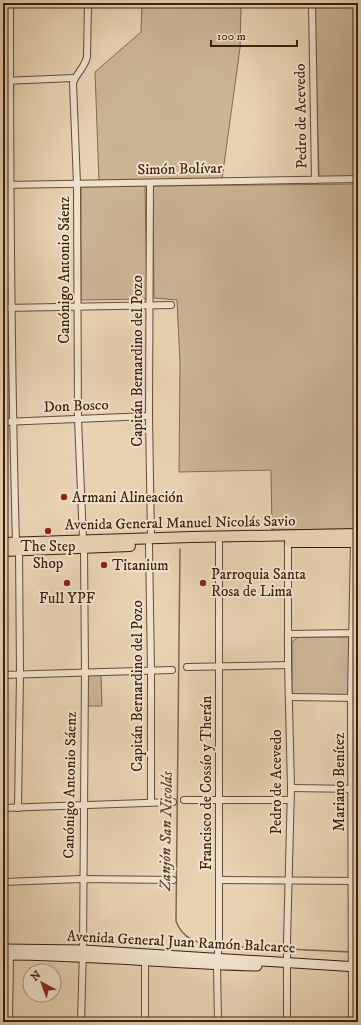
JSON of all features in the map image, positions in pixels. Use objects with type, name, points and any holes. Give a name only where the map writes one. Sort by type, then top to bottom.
[{"type":"main road","name":"Avenida General Manuel Nicolás Savio","points":[[3,551],[18,547],[83,544],[357,540]]},
{"type":"main road","name":"Avenida General Manuel Nicolás Savio","points":[[150,542],[219,543],[357,540]]},
{"type":"main road","name":"Avenida General Manuel Nicolás Savio","points":[[3,543],[18,547]]},
{"type":"main road","name":"Avenida General Juan Ramón Balcarce","points":[[5,953],[218,958],[287,962],[355,970]]},
{"type":"main road","name":"Avenida General Juan Ramón Balcarce","points":[[82,954],[145,962],[218,958]]},
{"type":"street","points":[[10,3],[6,81],[6,185],[12,308],[12,421],[18,547],[20,674],[18,808]]},
{"type":"street","points":[[6,81],[74,78],[85,63],[87,57],[88,3]]},
{"type":"street","name":"Pedro de Acevedo","points":[[312,3],[315,180]]},
{"type":"street","name":"Canónigo Antonio Sáenz","points":[[74,78],[77,184],[78,419],[83,544],[85,672],[80,1022]]},
{"type":"street","name":"Simón Bolívar","points":[[6,185],[358,179]]},
{"type":"street","name":"Capitán Bernardino del Pozo","points":[[150,183],[151,802]]},
{"type":"street","points":[[3,308],[171,305]]},
{"type":"street","name":"Don Bosco","points":[[3,422],[150,416]]},
{"type":"street","name":"Mariano Benítez","points":[[352,1022],[355,970],[352,957],[352,945],[355,881],[355,633],[357,540]]},
{"type":"street","name":"Pedro de Acevedo","points":[[286,1022],[291,788],[288,665],[288,542]]},
{"type":"street","name":"Francisco de Cossío y Therán","points":[[218,1022],[219,543]]},
{"type":"street","points":[[288,634],[355,633]]},
{"type":"street","points":[[187,667],[288,665]]},
{"type":"street","points":[[3,675],[172,670]]},
{"type":"street","points":[[289,697],[355,698]]},
{"type":"street","points":[[291,788],[355,789]]},
{"type":"street","points":[[184,800],[290,800]]},
{"type":"street","points":[[3,808],[173,802]]},
{"type":"street","points":[[3,882],[82,879],[172,880]]},
{"type":"street","points":[[219,880],[355,881]]},
{"type":"street","points":[[5,953],[9,1022]]},
{"type":"street","points":[[145,962],[145,1022]]},
{"type":"shaded area","points":[[142,3],[241,3],[240,48],[222,179],[99,181],[95,72],[141,32]]},
{"type":"shaded area","points":[[314,3],[358,3],[358,177],[319,177]]},
{"type":"shaded area","points":[[358,184],[358,529],[272,530],[271,470],[179,472],[180,364],[177,300],[154,298],[153,186]]},
{"type":"shaded area","points":[[145,186],[147,299],[81,300],[81,187]]},
{"type":"shaded area","points":[[298,637],[350,638],[351,693],[348,696],[296,696],[292,692],[292,642]]},
{"type":"shaded area","points":[[86,674],[101,674],[102,706],[87,706]]},
{"type":"waterway","name":"Zanjón San Nicolás","points":[[180,549],[176,921],[182,932],[187,936],[197,942],[216,945]]},
{"type":"waterway","name":"Zanjón San Nicolás","points":[[220,946],[284,949]]},
{"type":"waterway","name":"Zanjón San Nicolás","points":[[288,949],[350,952]]},
{"type":"place","name":"Armani Alineación","points":[[64,497]]},
{"type":"place","name":"The Step Shop","points":[[48,531]]},
{"type":"place","name":"Titanium","points":[[104,565]]},
{"type":"place","name":"Full YPF","points":[[67,583]]},
{"type":"place","name":"Parroquia Santa Rosa de Lima","points":[[203,583]]}]
